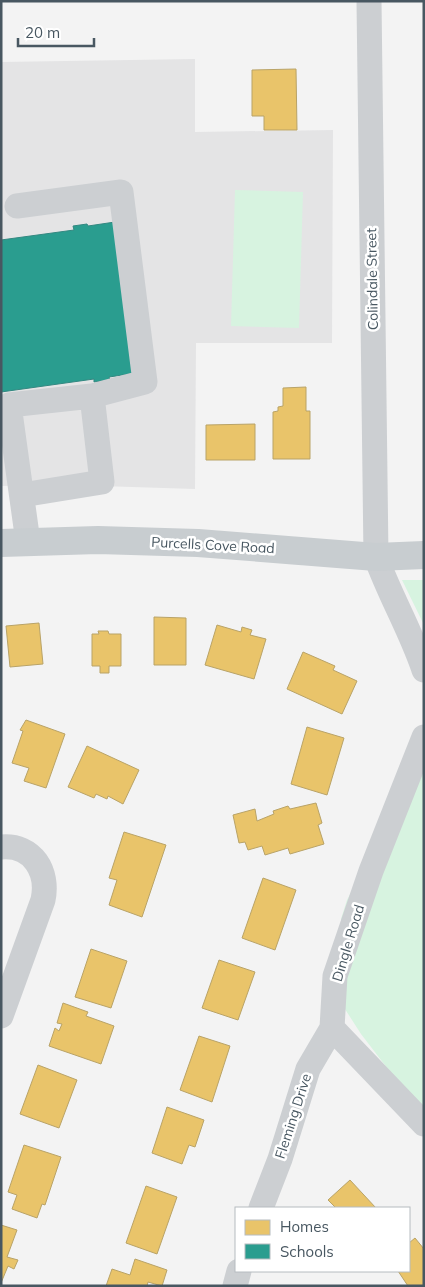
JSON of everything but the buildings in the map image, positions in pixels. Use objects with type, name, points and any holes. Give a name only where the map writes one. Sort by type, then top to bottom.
[{"type":"main road","name":"Purcells Cove Road","points":[[1,543],[98,540],[198,542],[376,557],[424,555]]},
{"type":"street","name":"Colindale Street","points":[[369,1],[376,557]]},
{"type":"street","points":[[17,206],[121,192],[145,382],[92,396],[9,405],[28,542]]},
{"type":"street","points":[[22,495],[102,482],[92,396]]},
{"type":"street","points":[[376,557],[384,580],[417,649],[424,670]]},
{"type":"street","name":"Dingle Road","points":[[332,1028],[335,976],[371,871],[424,737]]},
{"type":"street","points":[[1,847],[20,849],[30,856],[39,865],[44,877],[45,890],[1,1016]]},
{"type":"street","points":[[332,1028],[424,1124]]},
{"type":"street","name":"Fleming Drive","points":[[261,1207],[280,1159],[308,1069],[332,1028]]},
{"type":"street","points":[[235,1286],[239,1272]]},
{"type":"shaded area","points":[[195,59],[195,132],[333,130],[332,343],[196,343],[195,489],[69,485],[1,486],[1,62]]},
{"type":"green space","points":[[235,190],[303,192],[299,328],[231,326]]},
{"type":"green space","points":[[402,580],[424,580],[424,625]]},
{"type":"green space","points":[[424,744],[424,1116],[361,1034],[343,1006],[341,919],[347,900],[401,796]]}]
